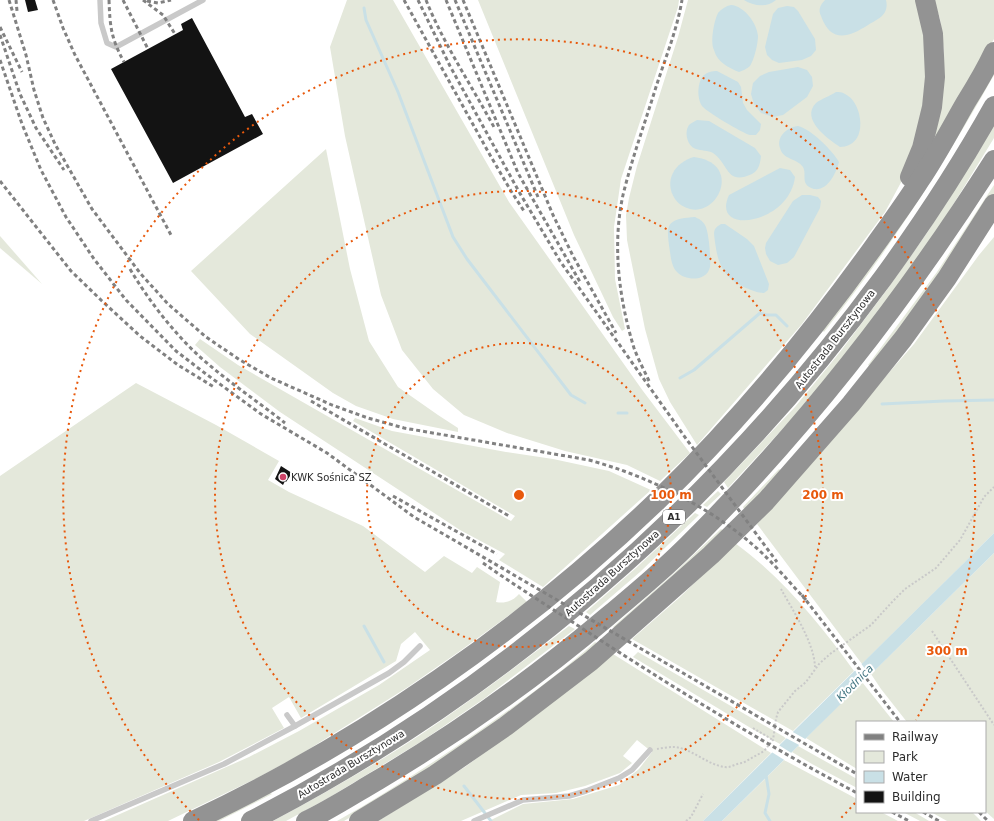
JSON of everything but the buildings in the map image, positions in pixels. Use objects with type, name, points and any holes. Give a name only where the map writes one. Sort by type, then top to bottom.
[{"type":"highway","points":[[894,218],[922,148],[932,107],[936,77],[935,57],[933,34],[925,0]]},
{"type":"highway","points":[[193,821],[224,807],[289,772],[392,710],[468,658],[597,555],[658,499],[757,395],[847,285],[925,172],[994,52]]},
{"type":"highway","name":"Autostrada Bursztynowa","points":[[251,821],[357,762],[409,729],[480,680],[554,625],[578,605],[674,517],[728,464],[763,426],[839,336],[903,250],[933,205],[994,106]]},
{"type":"highway","points":[[306,821],[424,753],[486,712],[574,645],[633,595],[696,538],[749,482],[831,389],[926,264],[994,160]]},
{"type":"highway","points":[[359,821],[435,775],[518,716],[591,661],[711,555],[766,502],[851,404],[903,339],[947,278],[994,204]]},
{"type":"highway","points":[[947,278],[994,229]]},
{"type":"lane","points":[[100,0],[101,22],[107,43],[116,47],[203,0]]},
{"type":"lane","points":[[91,821],[224,764],[389,673],[404,662],[420,646]]},
{"type":"lane","points":[[287,715],[295,726]]},
{"type":"lane","points":[[474,821],[523,800],[569,796],[619,778],[632,770],[650,750]]},
{"type":"path","points":[[650,750],[673,747],[683,749],[716,765],[724,767],[743,763],[764,751],[774,740],[778,712],[795,691],[806,682],[814,668],[830,654],[863,632],[905,590],[936,568],[960,540],[984,497],[994,487]]},
{"type":"path","points":[[781,589],[805,635],[812,652],[814,668]]},
{"type":"path","points":[[932,631],[994,725]]},
{"type":"path","points":[[753,728],[774,740]]},
{"type":"path","points":[[686,821],[691,817],[703,794]]},
{"type":"green space","points":[[347,0],[393,0],[509,202],[643,391],[690,453],[660,481],[627,465],[565,451],[507,433],[464,415],[433,389],[402,350],[381,295],[345,136],[330,47]]},
{"type":"green space","points":[[478,0],[679,0],[678,7],[621,179],[614,227],[615,279],[625,329],[622,331],[613,317],[574,235]]},
{"type":"green space","points":[[688,0],[920,0],[929,44],[921,128],[905,175],[885,212],[802,324],[697,445],[670,402],[659,379],[645,329],[627,240],[626,215],[637,166],[678,37]]},
{"type":"green space","points":[[934,0],[994,0],[994,39],[937,139],[933,136],[942,96],[944,52],[940,19]]},
{"type":"green space","points":[[994,66],[994,75],[926,189],[874,266],[824,332],[822,330]]},
{"type":"green space","points":[[994,124],[994,138],[935,234],[891,295],[845,356],[799,411],[728,488],[724,482],[795,407],[840,352],[886,291],[929,230]]},
{"type":"green space","points":[[326,149],[350,269],[369,341],[398,387],[458,428],[458,432],[393,419],[356,406],[333,393],[250,334],[191,271]]},
{"type":"green space","points":[[994,185],[994,195],[872,368],[868,365],[937,272]]},
{"type":"green space","points":[[0,236],[42,284],[0,248]]},
{"type":"green space","points":[[994,237],[994,533],[862,664],[757,524],[914,344],[979,255]]},
{"type":"green space","points":[[200,339],[238,365],[511,521],[515,516],[353,421],[355,418],[392,431],[553,459],[609,471],[651,490],[543,587],[499,560],[505,554],[460,530],[280,412],[220,367],[195,345]]},
{"type":"green space","points":[[136,383],[216,425],[279,461],[268,480],[289,492],[363,526],[425,572],[444,556],[472,573],[477,567],[500,582],[496,602],[503,603],[509,601],[519,594],[527,602],[408,687],[298,756],[257,778],[168,821],[104,821],[249,757],[299,731],[379,685],[430,650],[415,632],[401,644],[396,661],[301,718],[289,697],[272,708],[284,728],[219,762],[84,821],[0,821],[0,476]]},
{"type":"green space","points":[[779,469],[782,471],[745,511],[743,507]]},
{"type":"green space","points":[[718,491],[721,494],[707,507],[703,505]]},
{"type":"green space","points":[[695,513],[699,515],[640,572],[590,615],[586,612],[636,568]]},
{"type":"green space","points":[[721,529],[724,531],[618,630],[613,627],[672,575]]},
{"type":"green space","points":[[735,543],[769,571],[800,602],[854,671],[793,731],[632,639],[679,598]]},
{"type":"green space","points":[[994,553],[994,819],[986,812],[986,721],[906,721],[871,674]]},
{"type":"green space","points":[[569,626],[575,629],[485,698],[422,741],[330,797],[286,821],[273,821],[348,780],[420,735],[495,682]]},
{"type":"green space","points":[[595,642],[600,645],[518,709],[421,775],[344,821],[337,821],[398,785],[477,732],[547,682]]},
{"type":"green space","points":[[638,652],[786,738],[780,744],[754,730],[633,657]]},
{"type":"green space","points":[[613,654],[771,753],[703,821],[489,821],[523,804],[573,799],[619,785],[639,769],[652,752],[637,740],[623,756],[632,763],[620,773],[585,786],[556,793],[521,795],[461,821],[378,821],[465,767]]},
{"type":"green space","points":[[862,682],[893,721],[856,721],[856,768],[806,738]]},
{"type":"green space","points":[[798,746],[856,778],[856,787],[812,764],[792,752]]},
{"type":"green space","points":[[784,760],[856,798],[856,813],[883,813],[898,821],[722,821]]},
{"type":"green space","points":[[267,791],[272,794],[219,821],[209,821]]},
{"type":"green space","points":[[905,813],[916,813],[929,821],[920,821]]},
{"type":"green space","points":[[933,813],[973,813],[981,821],[947,821]]},
{"type":"water","points":[[744,0],[776,0],[772,3],[760,5],[752,4]]},
{"type":"water","points":[[825,0],[886,0],[887,6],[884,14],[878,19],[854,33],[841,36],[830,31],[825,25],[821,16],[820,8]]},
{"type":"water","points":[[731,5],[741,8],[749,16],[755,26],[758,36],[756,52],[750,66],[739,72],[727,66],[718,58],[712,42],[715,21],[718,13],[727,6]]},
{"type":"water","points":[[787,6],[794,7],[798,11],[815,39],[816,50],[811,56],[802,60],[779,63],[772,60],[767,55],[765,47],[773,14],[778,8]]},
{"type":"water","points":[[798,67],[807,70],[812,77],[813,86],[807,97],[783,115],[773,117],[761,113],[754,104],[751,94],[753,83],[760,76],[769,72]]},
{"type":"water","points":[[717,71],[738,82],[741,87],[743,103],[747,110],[761,124],[760,130],[756,135],[750,135],[717,117],[705,109],[700,103],[698,91],[701,79],[708,73]]},
{"type":"water","points":[[836,92],[843,93],[851,98],[858,111],[860,119],[859,135],[855,141],[842,147],[823,134],[813,122],[811,116],[812,109],[816,103]]},
{"type":"water","points":[[697,120],[709,121],[755,148],[761,156],[758,169],[752,174],[744,177],[732,176],[713,153],[698,150],[690,145],[687,138],[687,128]]},
{"type":"water","points":[[798,126],[809,131],[821,141],[839,162],[831,180],[819,189],[814,189],[807,185],[805,182],[803,167],[784,155],[780,148],[779,144],[781,136],[790,128]]},
{"type":"water","points":[[694,157],[709,161],[718,169],[721,178],[721,188],[717,197],[710,205],[700,209],[690,209],[680,204],[675,199],[670,186],[673,173],[676,168],[681,163]]},
{"type":"water","points":[[780,168],[790,170],[795,177],[790,193],[779,206],[766,215],[753,219],[740,220],[730,216],[726,208],[729,195]]},
{"type":"water","points":[[802,195],[818,197],[821,201],[820,208],[794,257],[787,263],[778,265],[770,261],[766,254],[766,243],[793,201]]},
{"type":"water","points":[[695,217],[703,222],[708,233],[710,267],[708,272],[700,278],[690,278],[681,275],[674,268],[670,255],[668,230],[673,222],[685,218]]},
{"type":"water","points":[[721,224],[725,224],[747,239],[754,246],[769,284],[768,290],[764,293],[738,284],[723,270],[716,250],[714,234],[716,228]]},
{"type":"water","name":"Kłodnica","points":[[994,533],[994,553],[722,821],[703,821]]},
{"type":"pier","points":[[860,662],[871,677],[864,683],[854,669]]},
{"type":"pier","points":[[791,731],[807,740],[801,746],[784,737]]},
{"type":"pier","points":[[777,744],[793,754],[786,761],[770,751]]},
{"type":"waterway","points":[[364,8],[366,20],[398,92],[453,237],[467,259],[571,395],[585,403]]},
{"type":"waterway","points":[[680,378],[694,370],[760,313],[766,315],[776,315],[787,326]]},
{"type":"waterway","points":[[882,404],[994,400]]},
{"type":"waterway","points":[[618,413],[627,413]]},
{"type":"waterway","points":[[364,626],[384,662]]},
{"type":"waterway","points":[[766,775],[769,794],[765,813],[770,821]]},
{"type":"waterway","points":[[464,786],[491,821]]},
{"type":"railway","points":[[9,0],[43,118],[55,144],[92,209],[140,273],[168,304],[206,337],[240,360],[271,378],[332,405],[368,418],[404,428],[589,460],[623,471],[655,484],[701,508],[740,534],[767,558],[806,600]]},
{"type":"railway","points":[[16,0],[17,11]]},
{"type":"railway","points":[[53,0],[75,55],[171,235]]},
{"type":"railway","points":[[109,0],[112,32],[116,46],[124,62]]},
{"type":"railway","points":[[123,0],[148,49]]},
{"type":"railway","points":[[143,0],[163,15],[175,34]]},
{"type":"railway","points":[[147,1],[158,3],[171,0]]},
{"type":"railway","points":[[404,0],[490,155],[524,211]]},
{"type":"railway","points":[[418,0],[450,66],[518,190],[560,261],[687,440],[777,562]]},
{"type":"railway","points":[[426,0],[441,33],[495,129]]},
{"type":"railway","points":[[446,0],[518,173],[580,282]]},
{"type":"railway","points":[[455,0],[538,197]]},
{"type":"railway","points":[[463,0],[553,215],[573,256],[616,333]]},
{"type":"railway","points":[[649,381],[634,348],[624,310],[619,272],[618,233],[623,195],[674,33],[682,0]]},
{"type":"railway","points":[[0,27],[22,72]]},
{"type":"railway","points":[[0,35],[20,94],[36,128],[64,170]]},
{"type":"railway","points":[[0,60],[22,124],[41,170],[66,217],[94,259],[126,300],[176,351],[261,414],[327,453],[414,517],[856,773]]},
{"type":"railway","points":[[0,181],[71,271],[102,301],[140,336],[178,365],[214,387]]},
{"type":"railway","points":[[130,269],[162,316],[200,357],[285,423]]},
{"type":"railway","points":[[311,401],[509,516]]},
{"type":"railway","points":[[393,496],[497,554]]},
{"type":"railway","points":[[483,563],[525,592],[693,699],[791,757],[856,792]]},
{"type":"railway","points":[[802,595],[899,721]]},
{"type":"railway","points":[[894,813],[909,821]]},
{"type":"railway","points":[[925,813],[939,821]]},
{"type":"railway","points":[[980,813],[988,821]]},
{"type":"place","name":"KWK Sośnica SZ","points":[[283,477]]}]
